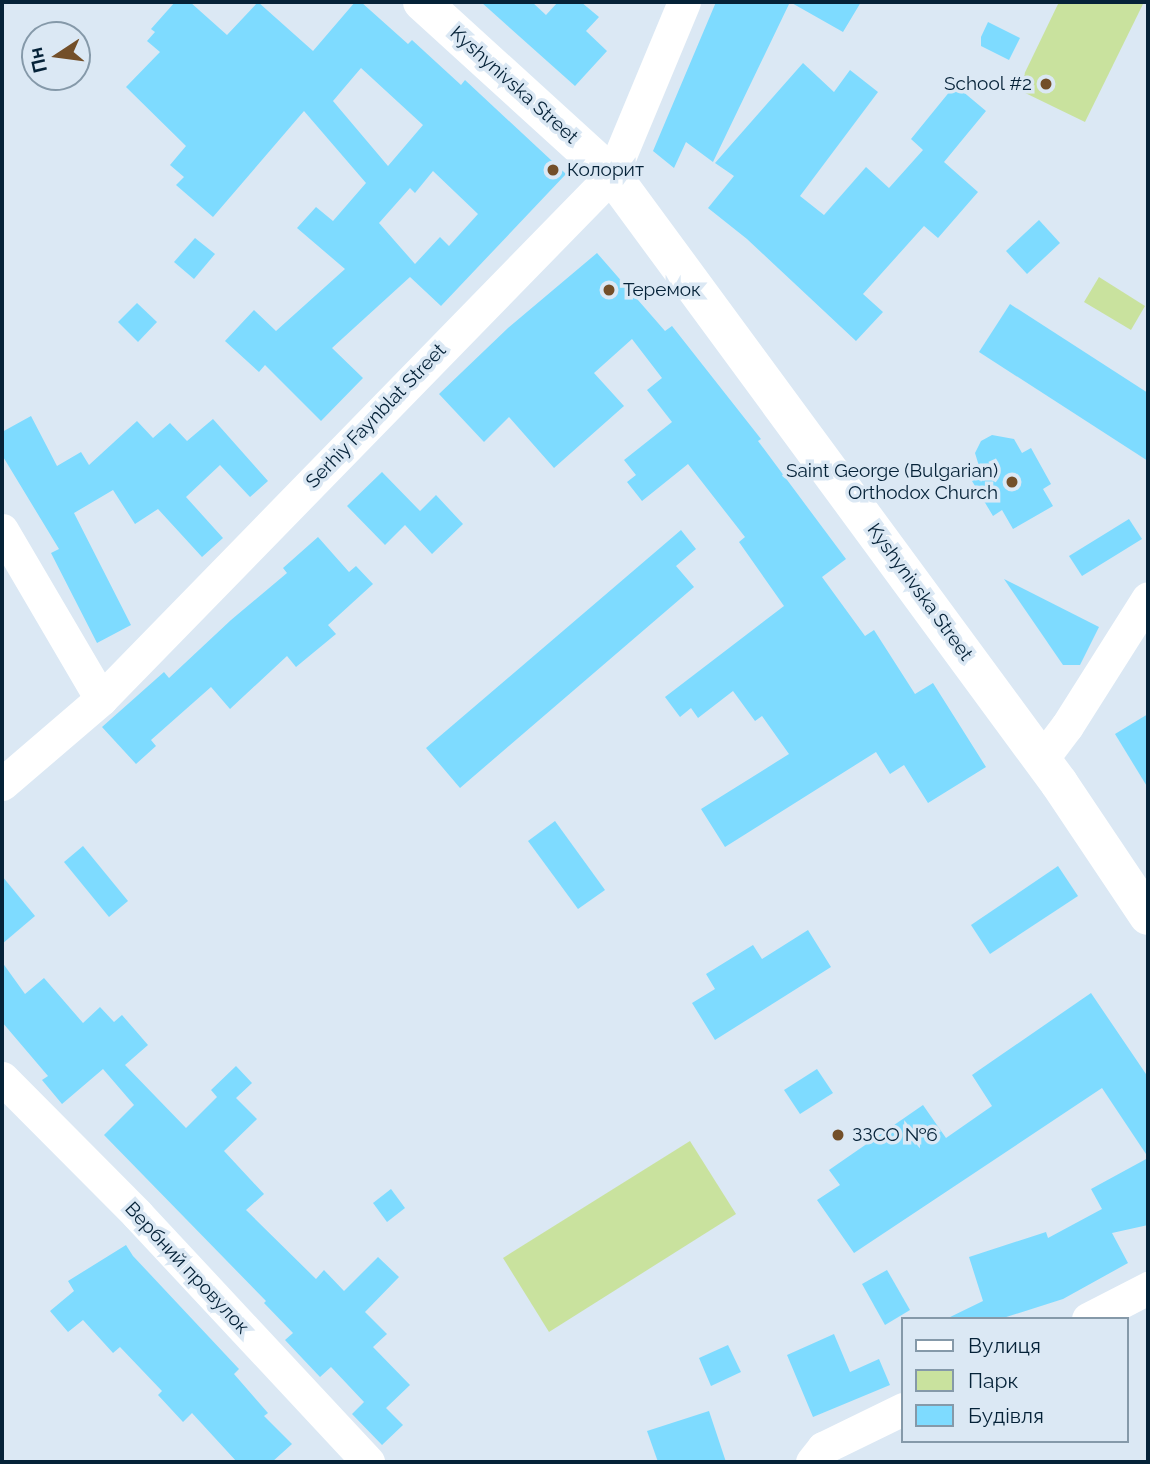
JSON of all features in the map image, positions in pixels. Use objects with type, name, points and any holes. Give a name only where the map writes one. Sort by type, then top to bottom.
[{"type":"main road","name":"Kyshynivska Street","points":[[422,2],[612,175],[1042,759],[1148,916]]},
{"type":"street","name":"Serhiy Faynblat Street","points":[[2,784],[101,699],[612,175],[684,2]]},
{"type":"street","points":[[2,530],[101,699]]},
{"type":"street","points":[[1042,759],[1067,726],[1148,598]]},
{"type":"street","name":"Вербний провулок","points":[[2,1078],[137,1214],[368,1462]]},
{"type":"street","points":[[1092,1317],[1148,1288]]},
{"type":"street","points":[[813,1462],[823,1448],[902,1409]]},
{"type":"green space","points":[[1059,2],[1144,2],[1085,122],[1017,89]]},
{"type":"green space","points":[[1099,277],[1145,306],[1131,330],[1084,302]]},
{"type":"green space","points":[[690,1141],[736,1214],[549,1332],[503,1258]]},
{"type":"building","points":[[175,2],[190,2],[227,35],[258,2],[313,51],[355,2],[361,2],[408,44],[412,40],[461,85],[465,80],[566,174],[441,306],[410,277],[332,348],[363,378],[321,421],[265,365],[259,372],[225,341],[254,310],[276,331],[345,269],[297,228],[316,207],[333,221],[366,183],[304,111],[213,217],[176,185],[184,177],[170,165],[186,146],[126,87],[160,52],[147,41],[155,32],[151,29]],"holes":[[[361,68],[423,125],[388,166],[333,101]],[[433,171],[478,214],[449,246],[440,237],[415,264],[379,223],[410,188],[415,193]]]},
{"type":"building","points":[[481,2],[532,2],[546,15],[558,2],[581,2],[599,17],[586,31],[607,51],[575,86]]},
{"type":"building","points":[[716,2],[790,2],[713,162],[686,142],[674,168],[653,151]]},
{"type":"building","points":[[790,2],[861,2],[843,32]]},
{"type":"building","points":[[988,22],[1020,38],[1009,60],[981,46],[981,37]]},
{"type":"building","points":[[803,63],[834,92],[850,70],[878,92],[800,196],[824,215],[866,167],[889,188],[923,150],[911,139],[955,85],[986,111],[944,162],[978,192],[938,238],[924,226],[863,294],[883,312],[856,341],[747,239],[708,208],[734,176],[715,163]]},
{"type":"building","points":[[1039,220],[1060,243],[1027,274],[1006,251]]},
{"type":"building","points":[[195,238],[215,254],[194,279],[174,262]]},
{"type":"building","points":[[597,253],[665,331],[672,326],[761,439],[758,441],[846,559],[822,577],[865,636],[874,630],[915,694],[933,683],[986,767],[928,803],[904,765],[890,774],[876,752],[725,847],[701,809],[789,754],[762,716],[755,721],[733,691],[698,718],[691,708],[680,717],[665,697],[784,606],[739,542],[745,537],[688,464],[642,501],[627,482],[636,475],[624,460],[672,422],[647,390],[662,378],[632,339],[594,373],[624,406],[554,468],[509,417],[484,442],[439,394],[508,328]]},
{"type":"building","points":[[137,303],[157,322],[138,342],[118,322]]},
{"type":"building","points":[[1010,304],[1148,393],[1148,461],[979,352]]},
{"type":"building","points":[[31,416],[57,466],[81,452],[89,465],[137,421],[153,438],[170,423],[187,441],[213,419],[268,481],[250,497],[220,465],[186,497],[223,538],[202,557],[158,509],[135,524],[113,490],[74,513],[131,625],[97,643],[51,553],[59,549],[2,455],[2,432]]},
{"type":"building","name":"Saint George (Bulgarian) Orthodox Church","points":[[992,435],[1014,439],[1022,453],[1031,448],[1051,484],[1043,489],[1053,506],[1013,529],[1002,510],[993,516],[972,481],[982,476],[975,453],[981,441]]},
{"type":"building","points":[[382,472],[420,511],[436,495],[463,524],[432,554],[405,525],[385,545],[347,506]]},
{"type":"building","points":[[1129,519],[1142,539],[1082,576],[1069,556]]},
{"type":"building","points":[[681,530],[696,549],[676,566],[694,587],[460,788],[426,748]]},
{"type":"building","points":[[318,537],[349,572],[356,566],[373,584],[328,625],[336,634],[296,667],[287,656],[230,709],[211,687],[151,740],[156,746],[136,764],[102,727],[164,672],[169,678],[231,620],[287,573],[283,568]]},
{"type":"building","points":[[1004,579],[1099,627],[1080,665],[1063,665]]},
{"type":"building","points":[[1148,714],[1148,788],[1115,734]]},
{"type":"building","points":[[555,821],[605,890],[578,909],[528,841]]},
{"type":"building","points":[[83,846],[128,901],[109,917],[64,862]]},
{"type":"building","points":[[1058,866],[1078,896],[990,954],[971,925]]},
{"type":"building","points":[[2,876],[35,916],[2,944]]},
{"type":"building","points":[[808,930],[831,967],[715,1040],[692,1003],[715,989],[706,974],[753,945],[762,959]]},
{"type":"building","points":[[2,962],[25,994],[44,978],[83,1023],[100,1007],[114,1022],[122,1015],[148,1045],[125,1065],[186,1128],[217,1097],[211,1090],[236,1066],[252,1083],[236,1098],[257,1119],[224,1151],[264,1194],[246,1210],[316,1279],[324,1270],[344,1291],[378,1257],[399,1277],[365,1312],[387,1334],[373,1347],[410,1385],[386,1408],[403,1425],[382,1445],[352,1414],[364,1402],[331,1367],[320,1377],[285,1340],[293,1333],[264,1303],[266,1301],[104,1135],[134,1105],[103,1069],[62,1104],[42,1080],[48,1076],[2,1022]]},
{"type":"building","points":[[1091,993],[1148,1077],[1148,1157],[1102,1088],[854,1253],[817,1200],[840,1185],[829,1170],[923,1105],[946,1138],[992,1106],[972,1075]]},
{"type":"building","points":[[817,1069],[833,1093],[800,1114],[784,1090]]},
{"type":"building","points":[[1148,1158],[1148,1225],[1112,1233],[1128,1263],[1063,1299],[1006,1317],[950,1317],[983,1301],[969,1257],[1046,1232],[1048,1238],[1102,1209],[1091,1189]]},
{"type":"building","points":[[391,1189],[405,1208],[387,1222],[373,1203]]},
{"type":"building","points":[[126,1245],[133,1256],[239,1369],[234,1374],[268,1413],[264,1416],[292,1444],[272,1462],[237,1462],[192,1413],[183,1422],[158,1395],[162,1391],[120,1347],[113,1353],[83,1320],[68,1332],[50,1311],[74,1291],[68,1281]]},
{"type":"building","points":[[887,1270],[910,1310],[885,1325],[862,1284]]},
{"type":"building","points":[[834,1334],[850,1372],[879,1359],[890,1385],[813,1417],[787,1355]]},
{"type":"building","points":[[728,1345],[741,1372],[711,1386],[699,1358]]},
{"type":"building","points":[[709,1411],[726,1462],[658,1462],[647,1431]]},
{"type":"place","name":"School #2","points":[[1046,84]]},
{"type":"place","name":"Колорит","points":[[553,170]]},
{"type":"place","name":"Теремок","points":[[609,290]]},
{"type":"place","name":"Saint George (Bulgarian) Orthodox Church","points":[[1012,482]]},
{"type":"place","name":"ЗЗСО №6","points":[[838,1135]]}]
